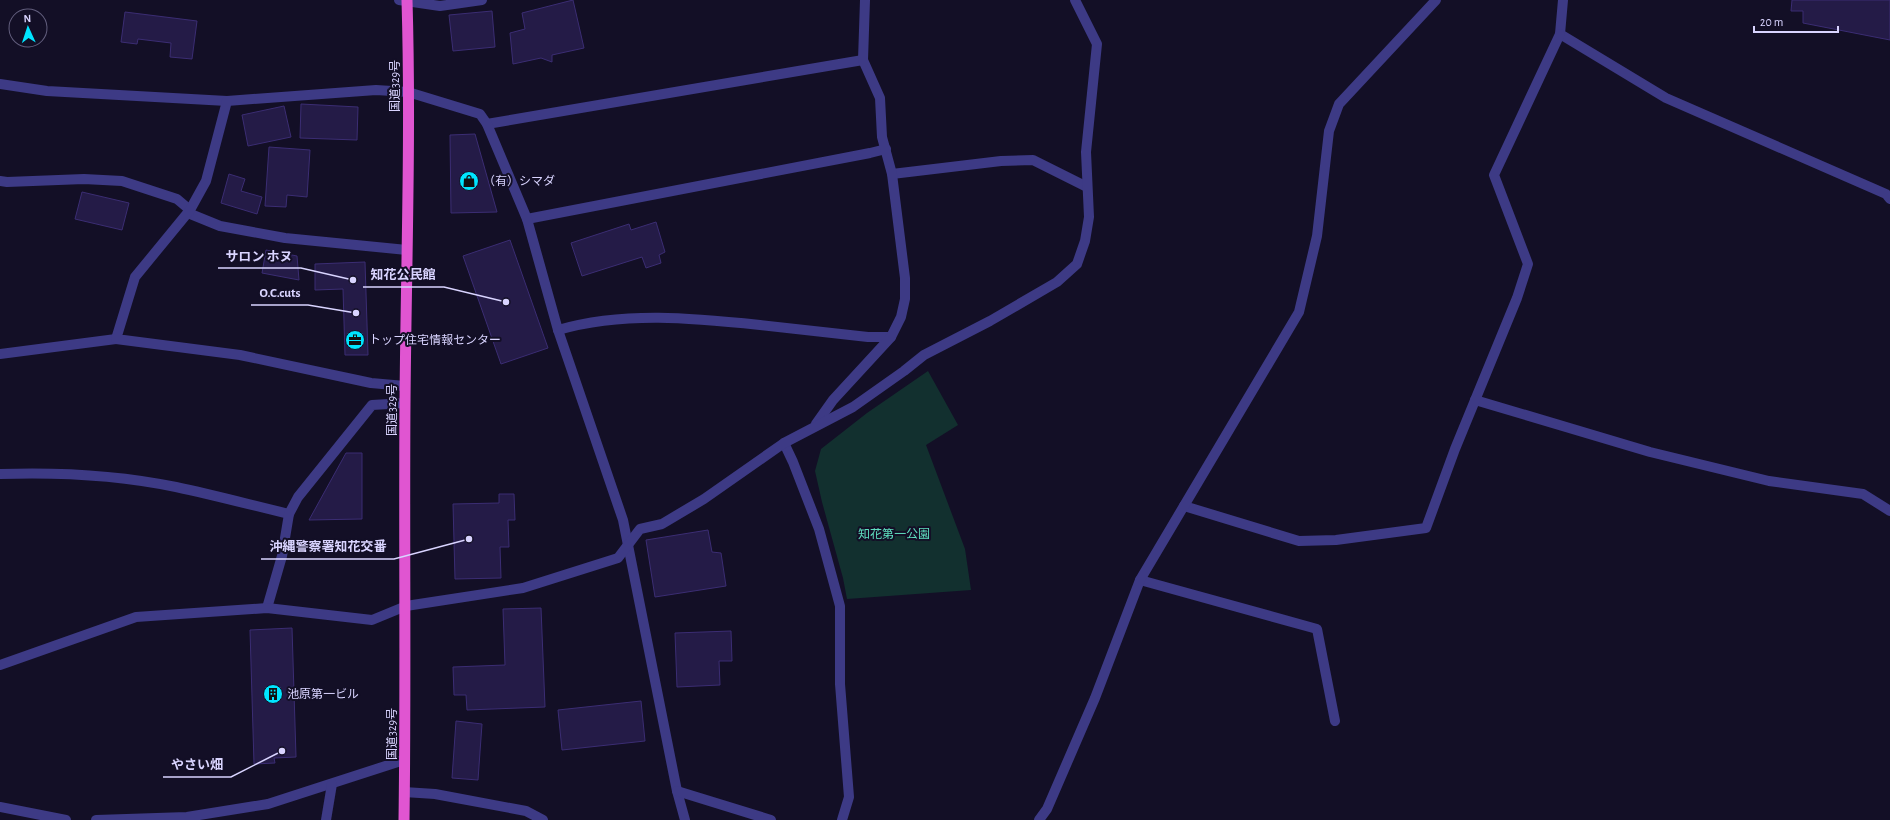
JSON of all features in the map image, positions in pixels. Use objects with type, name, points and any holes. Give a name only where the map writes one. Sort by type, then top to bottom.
[{"type":"highway","name":"国道329号","points":[[404,820],[406,606],[405,386],[408,92],[405,0]]},
{"type":"street","points":[[405,0],[440,6],[482,0]]},
{"type":"street","points":[[816,425],[833,400],[891,337],[901,318],[905,299],[905,278],[892,174],[882,136],[880,98],[863,60],[865,0]]},
{"type":"street","points":[[0,665],[136,617],[267,608],[372,620],[406,606],[523,588],[618,558],[628,547],[640,529],[662,524],[704,499],[784,442],[853,407],[924,355],[990,321],[1057,282],[1077,264],[1085,241],[1089,217],[1086,152],[1097,44],[1075,0]]},
{"type":"street","points":[[1039,820],[1047,809],[1095,698],[1140,580],[1299,312],[1317,236],[1329,131],[1339,104],[1436,0]]},
{"type":"street","points":[[1184,506],[1299,542],[1336,540],[1426,528],[1455,449],[1517,298],[1528,264],[1494,175],[1560,34],[1563,0]]},
{"type":"street","points":[[1560,34],[1666,98],[1886,194],[1890,200]]},
{"type":"street","points":[[487,124],[863,60]]},
{"type":"street","points":[[0,84],[47,91],[227,101],[376,90],[408,92],[480,114],[487,124],[527,219],[558,330],[623,520],[677,790],[685,820]]},
{"type":"street","points":[[116,339],[135,277],[189,211],[206,181],[227,101]]},
{"type":"street","points":[[527,219],[870,154],[886,149]]},
{"type":"street","points":[[892,174],[1001,161],[1033,160],[1087,187]]},
{"type":"street","points":[[0,181],[84,179],[122,181],[177,199],[189,211],[220,226],[286,238],[407,250]]},
{"type":"street","points":[[558,330],[597,321],[649,317],[718,320],[868,337],[891,337]]},
{"type":"street","points":[[0,354],[116,339],[240,355],[371,383],[405,386]]},
{"type":"street","points":[[1475,400],[1650,452],[1769,481],[1863,494],[1890,511]]},
{"type":"street","points":[[267,608],[282,556],[289,514],[298,497],[372,405],[405,403]]},
{"type":"street","points":[[784,442],[794,462],[819,529],[840,606],[840,684],[849,797],[842,820]]},
{"type":"street","points":[[0,474],[51,472],[111,477],[175,487],[289,514]]},
{"type":"street","points":[[1140,580],[1317,629],[1335,721]]},
{"type":"street","points":[[96,820],[187,817],[268,804],[404,760]]},
{"type":"street","points":[[326,820],[332,784]]},
{"type":"street","points":[[677,790],[771,820]]},
{"type":"street","points":[[404,792],[435,794],[526,811],[543,820]]},
{"type":"street","points":[[0,807],[66,820]]},
{"type":"green space","name":"知花第一公園","points":[[928,371],[958,425],[926,445],[965,549],[971,590],[847,599],[843,578],[815,471],[821,449],[867,413]]},
{"type":"building","points":[[573,0],[584,48],[552,55],[552,62],[541,58],[513,64],[510,33],[525,29],[522,13]]},
{"type":"building","points":[[1792,0],[1890,0],[1890,40],[1803,23],[1803,11],[1791,11]]},
{"type":"building","points":[[492,11],[495,47],[453,51],[449,15]]},
{"type":"building","points":[[125,12],[197,21],[192,59],[170,57],[171,43],[138,39],[137,44],[121,42]]},
{"type":"building","points":[[301,104],[358,107],[357,140],[300,138]]},
{"type":"building","points":[[284,106],[291,137],[248,146],[242,115]]},
{"type":"building","points":[[475,134],[497,212],[451,213],[450,135]]},
{"type":"building","points":[[269,147],[310,150],[307,197],[287,195],[286,207],[265,206]]},
{"type":"building","points":[[229,174],[245,179],[241,191],[262,197],[257,214],[221,203]]},
{"type":"building","points":[[82,192],[129,203],[122,230],[75,219]]},
{"type":"building","points":[[656,222],[665,252],[659,255],[661,263],[646,268],[642,257],[582,276],[571,243],[629,224],[631,230]]},
{"type":"building","points":[[510,240],[548,348],[501,364],[463,256]]},
{"type":"building","points":[[266,250],[297,256],[299,280],[262,273]]},
{"type":"building","points":[[365,262],[368,355],[345,355],[343,289],[315,290],[315,264]]},
{"type":"building","points":[[346,453],[362,453],[362,519],[309,520]]},
{"type":"building","points":[[499,494],[514,494],[515,520],[508,520],[509,547],[500,547],[501,578],[455,579],[453,504],[499,503]]},
{"type":"building","points":[[708,530],[712,552],[721,553],[726,586],[655,597],[646,540]]},
{"type":"building","points":[[541,608],[545,707],[467,710],[466,695],[454,695],[453,667],[505,665],[503,609]]},
{"type":"building","name":"池原第一ビル","points":[[292,628],[296,757],[274,758],[275,763],[254,764],[250,630]]},
{"type":"building","points":[[731,631],[732,661],[719,661],[720,685],[677,687],[675,633]]},
{"type":"building","points":[[641,701],[645,741],[562,750],[558,710]]},
{"type":"building","points":[[456,721],[482,724],[478,780],[452,778]]},
{"type":"place","name":"（有）シマダ","points":[[469,181]]},
{"type":"place","name":"サロン ホヌ","points":[[353,280]]},
{"type":"place","name":"知花公民館","points":[[506,302]]},
{"type":"place","name":"O.C.cuts","points":[[356,313]]},
{"type":"place","name":"トップ住宅情報センター","points":[[355,340]]},
{"type":"place","name":"沖縄警察署知花交番","points":[[469,539]]},
{"type":"place","name":"池原第一ビル","points":[[273,694]]},
{"type":"place","name":"やさい畑","points":[[282,751]]}]
